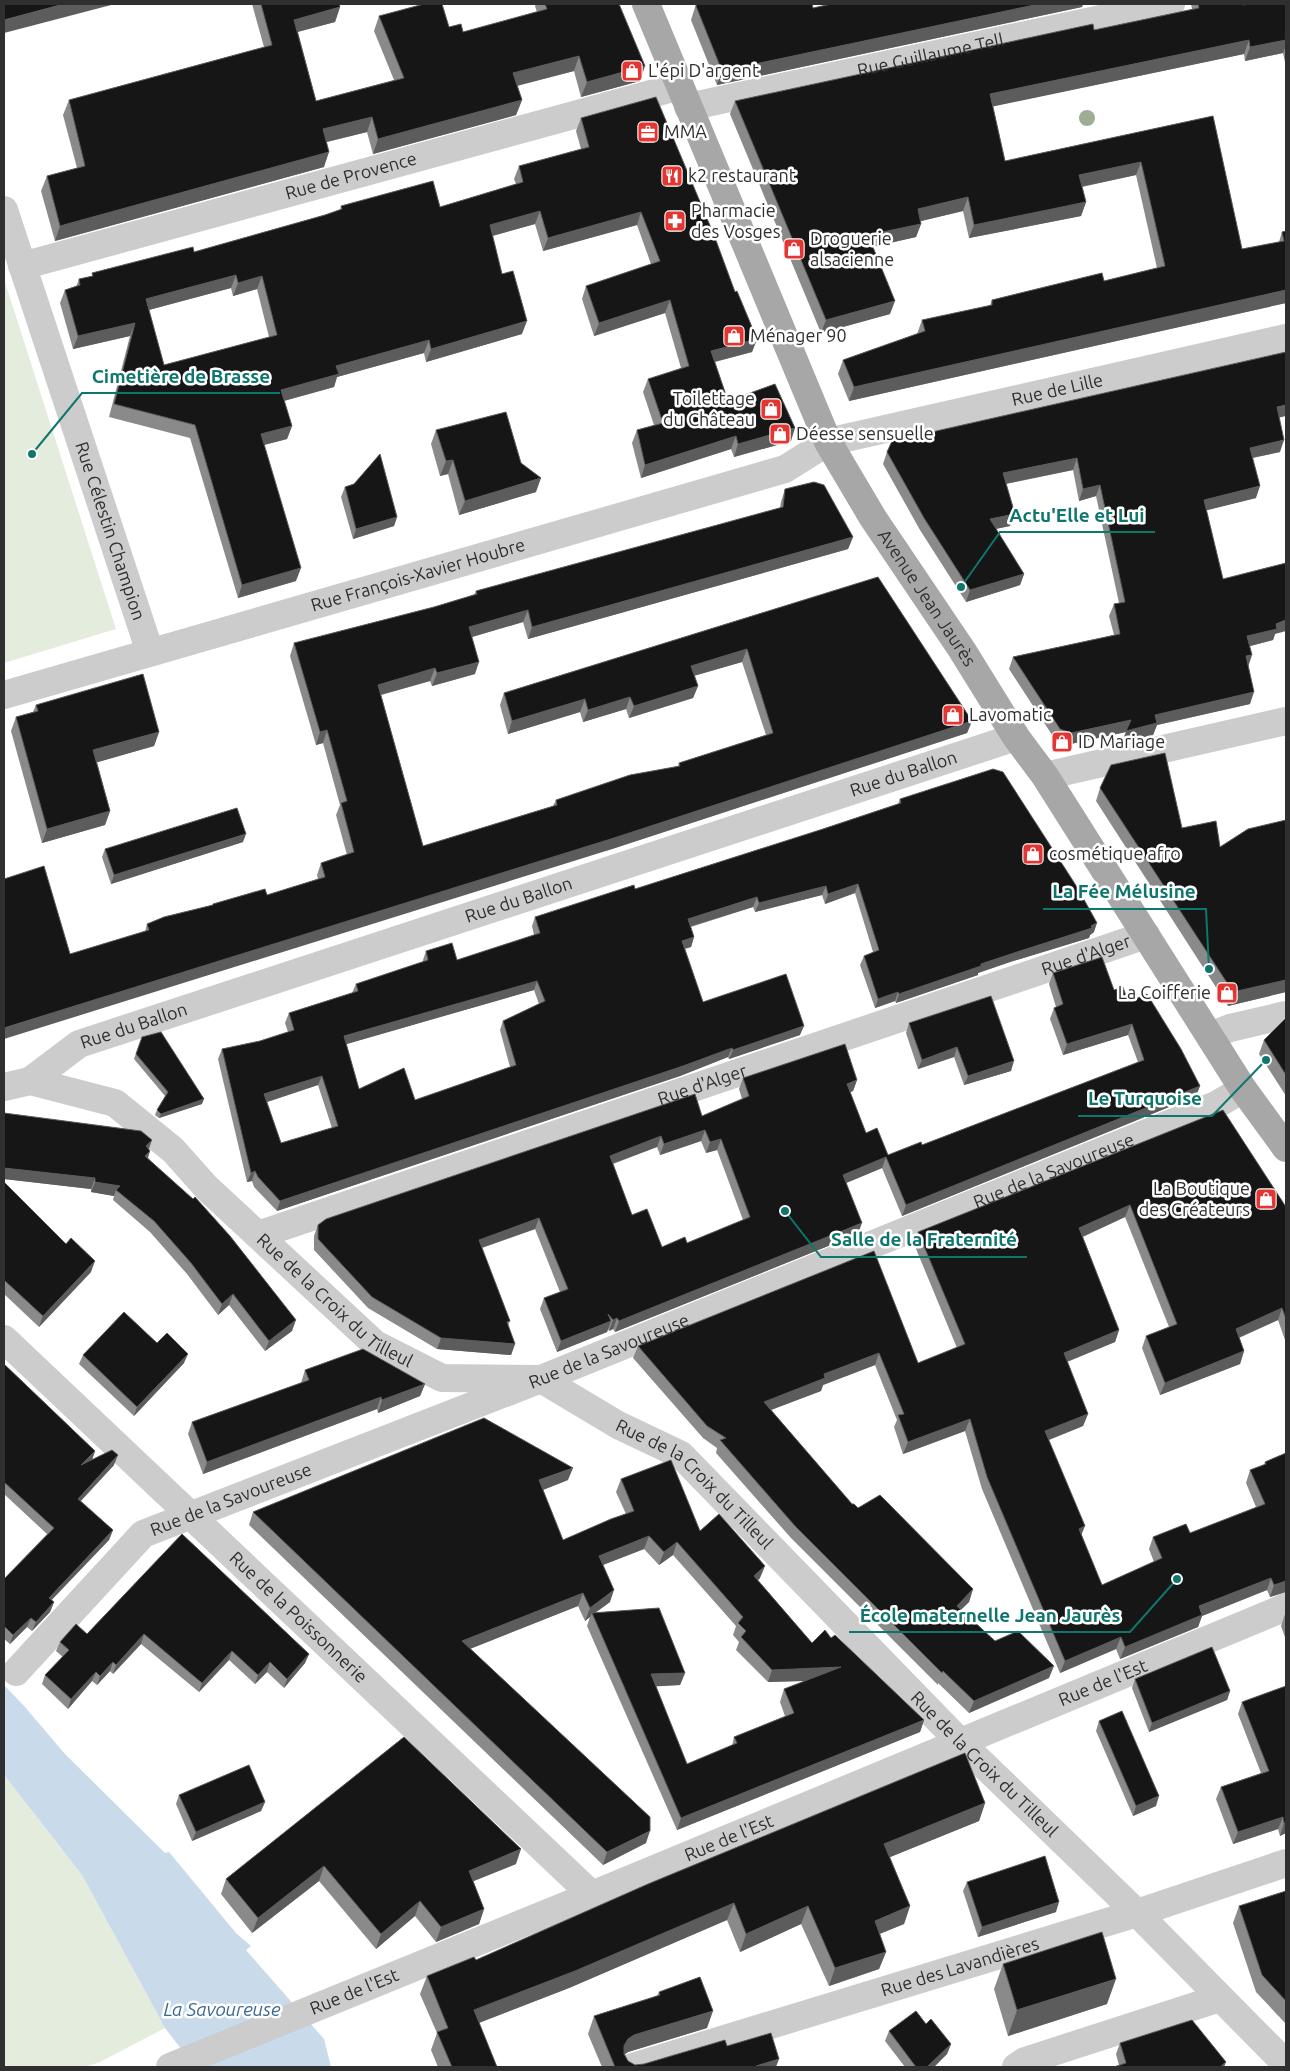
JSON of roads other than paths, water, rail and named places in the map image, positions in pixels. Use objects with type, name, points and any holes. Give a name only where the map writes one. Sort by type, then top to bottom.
[{"type":"main road","name":"Avenue Jean Jaurès","points":[[646,4],[828,442],[873,518],[962,650],[1016,737],[1045,776],[1243,1090],[1285,1144]]},
{"type":"street","name":"Rue Guillaume Tell","points":[[684,97],[1171,4]]},
{"type":"street","name":"Rue de Provence","points":[[22,266],[684,97]]},
{"type":"street","name":"Rue Célestin Champion","points":[[4,210],[150,652]]},
{"type":"street","name":"Rue de Lille","points":[[828,442],[1286,338]]},
{"type":"street","name":"Rue François-Xavier Houbre","points":[[4,695],[786,470],[828,442]]},
{"type":"street","points":[[1045,776],[1286,721]]},
{"type":"street","name":"Rue du Ballon","points":[[30,1081],[79,1044],[1016,737]]},
{"type":"street","name":"Rue d'Alger","points":[[258,1236],[1146,935]]},
{"type":"street","points":[[1210,1036],[1230,1028],[1286,1015]]},
{"type":"street","name":"Rue de la Croix du Tilleul","points":[[4,1086],[30,1081],[115,1103],[174,1150],[206,1187],[375,1344],[442,1378],[541,1379],[618,1425],[681,1454],[960,1742],[1137,1913],[1286,2064]]},
{"type":"street","name":"Rue de la Savoureuse","points":[[16,1672],[143,1534],[541,1379],[1216,1105],[1243,1090]]},
{"type":"street","name":"Rue de la Poissonnerie","points":[[4,1339],[191,1514],[592,1896]]},
{"type":"street","name":"Rue de l'Est","points":[[170,2067],[592,1896],[1286,1607]]},
{"type":"street","name":"Rue des Lavandières","points":[[633,2067],[1137,1913],[1286,1863]]},
{"type":"street","points":[[1016,2067],[1025,2061],[1220,1998]]},
{"type":"water","name":"La Savoureuse","points":[[4,1685],[65,1754],[165,1853],[169,1852],[236,1933],[251,1946],[246,1950],[324,2039],[331,2067],[195,2067],[165,2028],[82,1875],[4,1775]]},
{"type":"place","name":"L'épi D'argent","points":[[632,71]]},
{"type":"place","name":"MMA","points":[[648,132]]},
{"type":"place","name":"k2 restaurant","points":[[672,176]]},
{"type":"place","name":"Pharmacie des Vosges","points":[[675,221]]},
{"type":"place","name":"Droguerie alsacienne","points":[[794,249]]},
{"type":"place","name":"Ménager 90","points":[[734,336]]},
{"type":"place","name":"Toilettage du Château","points":[[771,409]]},
{"type":"place","name":"Déesse sensuelle","points":[[780,434]]},
{"type":"place","name":"Cimetière de Brasse","points":[[32,454]]},
{"type":"place","name":"Actu'Elle et Lui","points":[[961,587]]},
{"type":"place","name":"Lavomatic","points":[[953,715]]},
{"type":"place","name":"ID Mariage","points":[[1062,742]]},
{"type":"place","name":"cosmétique afro","points":[[1033,854]]},
{"type":"place","name":"La Fée Mélusine","points":[[1209,969]]},
{"type":"place","name":"La Coifferie","points":[[1227,993]]},
{"type":"place","name":"Le Turquoise","points":[[1266,1060]]},
{"type":"place","name":"La Boutique des Créateurs","points":[[1266,1199]]},
{"type":"place","name":"Salle de la Fraternité","points":[[785,1211]]},
{"type":"place","name":"École maternelle Jean Jaurès","points":[[1177,1579]]}]
